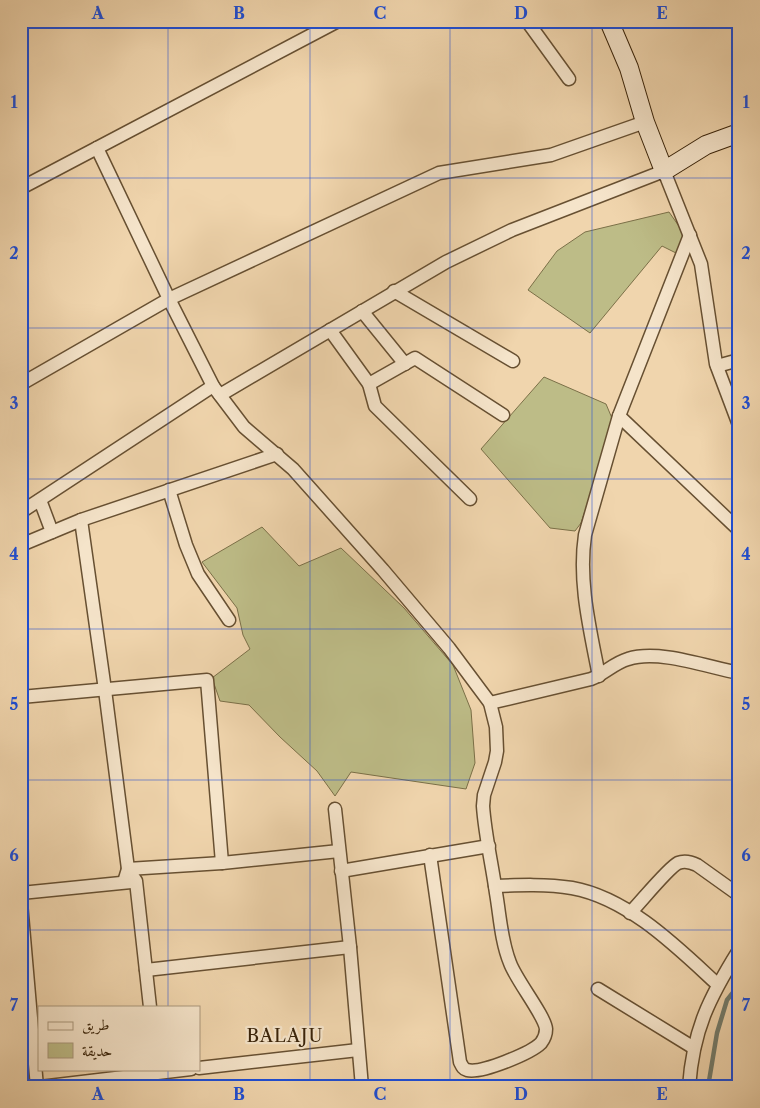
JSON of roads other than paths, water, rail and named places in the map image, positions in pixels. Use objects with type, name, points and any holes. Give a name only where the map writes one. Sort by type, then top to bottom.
[{"type":"street","points":[[21,188],[338,21]]},
{"type":"street","points":[[527,21],[569,79]]},
{"type":"street","points":[[609,21],[630,68],[646,122],[699,257],[705,280],[717,366],[739,425]]},
{"type":"street","points":[[21,384],[168,299],[439,173],[551,155],[646,122]]},
{"type":"street","points":[[21,512],[216,390],[330,330],[446,262],[512,230],[664,171],[706,144],[739,133]]},
{"type":"street","points":[[97,148],[168,299],[216,390],[244,427],[293,469],[389,577],[449,648],[490,703],[497,739],[495,762],[487,784],[483,806],[504,940],[509,962],[545,1024],[546,1034],[540,1044],[503,1064],[471,1071],[464,1068],[460,1062],[430,855]]},
{"type":"street","points":[[599,676],[583,586],[582,552],[589,518],[619,416],[690,235]]},
{"type":"street","points":[[394,291],[513,362]]},
{"type":"street","points":[[362,311],[405,364]]},
{"type":"street","points":[[330,330],[369,384],[376,406],[470,499]]},
{"type":"street","points":[[369,384],[415,358],[503,416]]},
{"type":"street","points":[[717,366],[739,360]]},
{"type":"street","points":[[619,416],[739,530]]},
{"type":"street","points":[[21,545],[81,520],[277,454]]},
{"type":"street","points":[[169,490],[186,544],[198,574],[229,620]]},
{"type":"street","points":[[40,500],[52,532]]},
{"type":"street","points":[[81,520],[128,869],[146,970],[150,1006]]},
{"type":"street","points":[[490,703],[591,679],[628,659],[650,656],[739,673]]},
{"type":"street","points":[[21,697],[207,680],[222,863]]},
{"type":"street","points":[[335,809],[362,1087]]},
{"type":"street","points":[[341,871],[489,846]]},
{"type":"street","points":[[128,869],[222,863],[339,850]]},
{"type":"street","points":[[630,913],[673,866],[682,862],[693,863],[739,895]]},
{"type":"street","points":[[21,893],[130,882]]},
{"type":"street","points":[[495,886],[572,888],[605,899],[630,913],[670,941],[717,984]]},
{"type":"street","points":[[21,903],[38,1087],[174,1070]]},
{"type":"street","points":[[146,970],[350,948]]},
{"type":"street","points":[[689,1087],[694,1048],[703,1015],[717,984],[739,950]]},
{"type":"street","points":[[598,989],[694,1048]]},
{"type":"street","points":[[200,1068],[358,1050]]},
{"type":"street","points":[[157,1071],[159,1087]]},
{"type":"waterway","points":[[708,1087],[717,1033],[727,1000],[739,985]]},
{"type":"district","name":"BALAJU","points":[[285,1036]]}]
